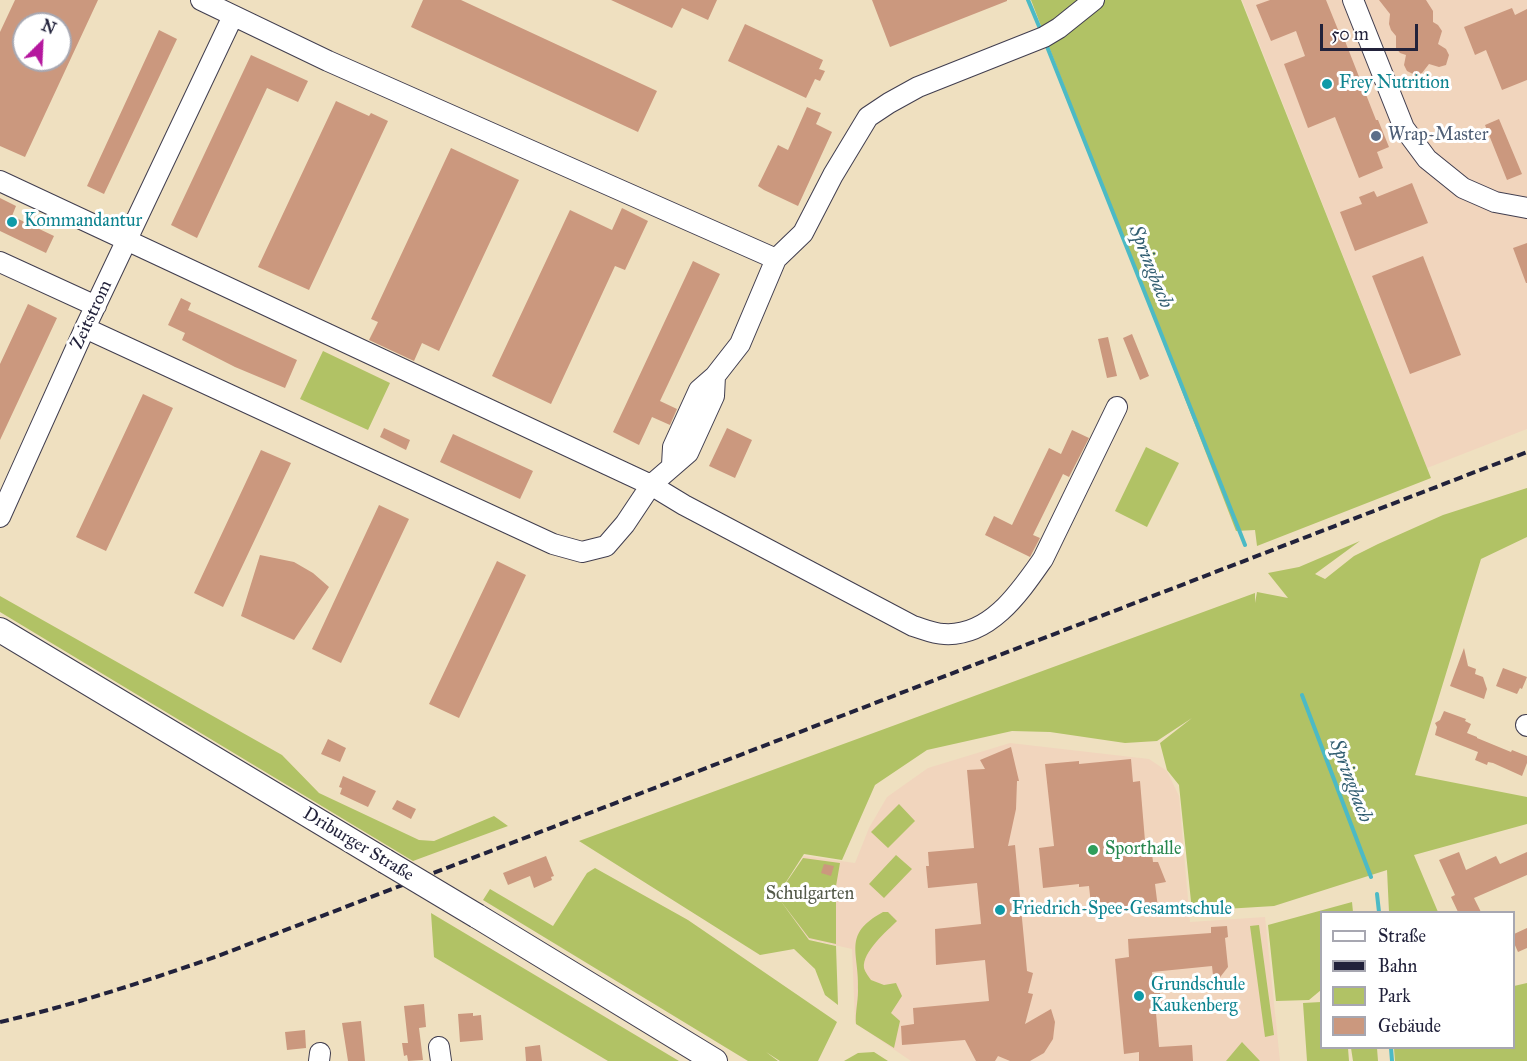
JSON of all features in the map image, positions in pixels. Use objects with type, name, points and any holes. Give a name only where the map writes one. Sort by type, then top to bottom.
[{"type":"main road","name":"Driburger Straße","points":[[0,630],[715,1061]]},
{"type":"street","points":[[201,0],[328,61],[776,259]]},
{"type":"street","points":[[85,328],[567,549],[582,552],[606,546],[625,524],[651,485],[688,453],[714,396],[715,376],[740,344],[776,259],[803,233],[832,175],[868,117],[889,102],[918,87],[1040,38],[1068,22],[1094,0]]},
{"type":"street","points":[[1353,0],[1404,128],[1427,159],[1463,188],[1495,202],[1527,208]]},
{"type":"street","name":"Zeitstrom","points":[[0,517],[85,328],[233,16]]},
{"type":"street","points":[[0,182],[651,485],[684,505],[913,626],[944,634],[973,630],[990,620],[1009,604],[1043,559],[1117,407]]},
{"type":"street","points":[[0,262],[96,306]]},
{"type":"shaded area","points":[[1242,0],[1527,0],[1527,429],[1427,468]]},
{"type":"shaded area","points":[[1010,743],[1149,759],[1167,771],[1179,796],[1190,922],[1265,917],[1280,1061],[911,1061],[855,1023],[852,949],[808,939],[778,896],[804,856],[855,863],[869,828],[887,797],[928,768]]},
{"type":"green space","points":[[1031,0],[1241,0],[1431,478],[1257,546],[1255,530],[1236,531]]},
{"type":"green space","points":[[323,351],[390,383],[368,430],[300,399]]},
{"type":"green space","points":[[1146,447],[1179,463],[1147,527],[1115,511]]},
{"type":"green space","name":"Schulgarten","points":[[1527,488],[1527,537],[1481,559],[1415,775],[1527,797],[1527,824],[1414,855],[1438,911],[1389,911],[1387,870],[1274,906],[1192,911],[1179,785],[1167,770],[1160,743],[1192,718],[1157,741],[1125,743],[1050,732],[1012,731],[927,750],[875,785],[842,860],[804,854],[777,896],[803,858],[840,863],[836,886],[836,944],[809,938],[780,900],[809,940],[836,946],[838,1005],[825,995],[815,969],[794,949],[760,955],[579,841],[1255,593],[1255,603],[1257,592],[1288,598],[1268,573],[1299,567],[1360,541],[1315,574],[1325,579],[1354,556],[1443,515]]},
{"type":"green space","points":[[0,596],[282,755],[319,793],[419,840],[434,841],[494,816],[508,826],[413,861],[0,612]]},
{"type":"green space","points":[[899,804],[915,821],[888,848],[871,832]]},
{"type":"green space","points":[[896,855],[912,869],[884,898],[869,884]]},
{"type":"green space","points":[[595,868],[688,920],[837,1022],[818,1061],[780,1061],[766,1052],[778,1061],[748,1061],[483,900],[490,889],[553,926],[587,873]]},
{"type":"green space","points":[[1352,902],[1353,911],[1320,911],[1320,991],[1309,1000],[1276,1001],[1268,925]]},
{"type":"green space","points":[[883,912],[888,912],[897,921],[871,949],[864,962],[864,968],[871,980],[884,985],[896,983],[902,996],[891,1013],[900,1021],[894,1048],[856,1024],[857,937],[870,920]]},
{"type":"green space","points":[[431,913],[679,1061],[608,1061],[434,957]]},
{"type":"green space","points":[[1259,925],[1274,1035],[1265,1037],[1250,926]]},
{"type":"green space","points":[[1527,983],[1527,1061],[1395,1061],[1394,1049],[1515,1049],[1515,986]]},
{"type":"green space","points":[[1320,1002],[1320,1049],[1348,1049],[1349,1061],[1307,1061],[1303,1003]]},
{"type":"green space","points":[[1242,1042],[1260,1061],[1226,1061]]},
{"type":"green space","points":[[1351,1049],[1377,1049],[1378,1061],[1353,1061]]},
{"type":"green space","points":[[874,1052],[888,1061],[844,1061],[858,1053]]},
{"type":"building","points":[[15,0],[98,0],[72,56],[72,12],[12,12],[12,72],[65,72],[25,157],[0,146],[0,32]]},
{"type":"building","points":[[423,0],[461,0],[657,91],[638,132],[411,27]]},
{"type":"building","points":[[611,0],[717,0],[708,20],[682,8],[672,28]]},
{"type":"building","points":[[872,0],[1007,0],[1007,1],[890,47]]},
{"type":"building","points":[[1270,0],[1326,0],[1389,147],[1377,152],[1383,168],[1359,178],[1335,117],[1308,128],[1284,64],[1305,56],[1296,31],[1271,41],[1256,5]]},
{"type":"building","points":[[1379,0],[1426,0],[1433,11],[1433,22],[1442,31],[1438,44],[1446,49],[1449,55],[1446,65],[1439,67],[1429,64],[1422,73],[1415,75],[1407,71],[1404,65],[1406,55],[1400,53],[1396,48],[1396,36],[1389,24],[1390,14]]},
{"type":"building","points":[[1512,8],[1515,15],[1527,9],[1527,80],[1502,90],[1486,50],[1475,55],[1464,27]]},
{"type":"building","points":[[745,24],[823,60],[819,69],[825,71],[820,81],[815,79],[806,98],[728,61]]},
{"type":"building","points":[[159,30],[177,39],[104,194],[87,186]]},
{"type":"building","points":[[251,55],[308,81],[298,102],[267,88],[197,238],[171,225]]},
{"type":"building","points":[[336,101],[369,116],[371,113],[388,121],[309,290],[258,267]]},
{"type":"building","points":[[807,107],[821,113],[816,124],[832,132],[798,206],[758,186],[778,145],[788,150]]},
{"type":"building","points":[[1499,119],[1522,174],[1507,180],[1485,125]]},
{"type":"building","points":[[451,148],[519,180],[439,351],[422,343],[414,361],[369,340],[378,322],[371,319]]},
{"type":"building","points":[[1412,183],[1428,223],[1355,251],[1340,212],[1362,204],[1359,197],[1374,191],[1377,197]]},
{"type":"building","name":"Kommandantur","points":[[0,198],[16,206],[12,216],[54,236],[46,253],[0,231]]},
{"type":"building","points":[[622,208],[648,221],[625,270],[615,266],[551,404],[492,376],[570,210],[612,230]]},
{"type":"building","points":[[1527,243],[1527,283],[1526,283],[1513,248]]},
{"type":"building","points":[[1423,256],[1461,355],[1410,374],[1372,276]]},
{"type":"building","points":[[693,261],[720,274],[660,401],[677,409],[670,425],[652,417],[639,445],[613,432]]},
{"type":"building","points":[[181,298],[191,303],[188,310],[297,360],[285,388],[235,367],[182,340],[185,333],[168,325]]},
{"type":"building","points":[[28,304],[57,318],[0,440],[0,364]]},
{"type":"building","points":[[1132,334],[1149,376],[1140,380],[1123,338]]},
{"type":"building","points":[[1108,337],[1117,376],[1107,378],[1098,339]]},
{"type":"building","points":[[143,394],[173,408],[106,551],[76,537]]},
{"type":"building","points":[[384,428],[410,440],[406,450],[380,437]]},
{"type":"building","points":[[727,428],[752,440],[735,478],[709,466]]},
{"type":"building","points":[[1072,430],[1089,438],[1069,477],[1063,474],[1033,535],[1040,538],[1030,557],[985,535],[994,516],[1012,525],[1049,448],[1061,454]]},
{"type":"building","points":[[453,434],[533,471],[520,499],[440,462]]},
{"type":"building","points":[[261,450],[291,463],[223,607],[194,593]]},
{"type":"building","points":[[379,505],[409,519],[341,663],[312,649]]},
{"type":"building","points":[[260,555],[294,562],[313,573],[329,587],[294,640],[241,616]]},
{"type":"building","points":[[497,561],[526,575],[459,718],[429,704]]},
{"type":"building","points":[[1464,648],[1468,666],[1476,669],[1475,674],[1483,677],[1487,689],[1484,699],[1450,686]]},
{"type":"building","points":[[1503,668],[1527,677],[1517,694],[1496,686]]},
{"type":"building","points":[[1444,711],[1466,719],[1465,721],[1471,724],[1467,733],[1511,752],[1512,750],[1527,756],[1522,776],[1493,763],[1488,762],[1487,765],[1475,760],[1478,752],[1435,735],[1437,727],[1435,723],[1440,720]]},
{"type":"building","points":[[328,739],[346,748],[340,762],[321,754]]},
{"type":"building","name":"Friedrich-Spee-Gesamtschule","points":[[1011,747],[1019,781],[1017,781],[1016,809],[1008,846],[1015,845],[1027,971],[1033,973],[1028,993],[1033,994],[1025,1024],[1051,1009],[1055,1022],[1053,1039],[1044,1053],[1030,1061],[1010,1061],[998,1056],[995,1061],[976,1061],[965,1040],[902,1045],[901,1026],[914,1024],[913,1008],[989,1001],[985,960],[936,965],[935,929],[981,924],[977,883],[928,888],[926,866],[929,866],[928,852],[974,848],[967,770],[985,769],[980,760]]},
{"type":"building","name":"Sporthalle","points":[[1131,759],[1133,782],[1140,781],[1146,853],[1152,853],[1153,862],[1158,862],[1166,882],[1155,884],[1158,908],[1092,914],[1089,886],[1079,887],[1079,884],[1043,888],[1039,848],[1054,846],[1045,764],[1079,761],[1079,764]]},
{"type":"building","points":[[343,776],[376,791],[368,807],[340,794],[342,788],[339,787]]},
{"type":"building","points":[[397,800],[416,809],[411,819],[392,809]]},
{"type":"building","points":[[1459,852],[1466,870],[1496,856],[1500,864],[1527,852],[1527,875],[1474,898],[1480,911],[1458,911],[1451,897],[1455,895],[1439,860]]},
{"type":"building","points":[[546,856],[554,876],[551,877],[552,880],[534,888],[530,876],[508,885],[503,873]]},
{"type":"building","points":[[824,864],[834,866],[831,876],[821,873]]},
{"type":"building","name":"Grundschule Kaukenberg","points":[[1227,926],[1228,937],[1225,938],[1228,967],[1214,985],[1212,966],[1152,972],[1154,993],[1160,993],[1160,998],[1165,1002],[1161,1007],[1162,1012],[1156,1013],[1159,1047],[1192,1045],[1193,1061],[1139,1061],[1139,1052],[1124,1054],[1115,959],[1129,957],[1128,939],[1211,933],[1211,927]]},
{"type":"building","points":[[1527,928],[1527,948],[1518,952],[1515,945],[1515,934]]},
{"type":"building","points":[[424,1004],[426,1027],[419,1028],[423,1060],[408,1061],[407,1055],[404,1056],[402,1043],[408,1043],[404,1006]]},
{"type":"building","points":[[473,1013],[473,1016],[481,1015],[483,1040],[460,1042],[458,1014]]},
{"type":"building","points":[[361,1021],[365,1061],[348,1061],[342,1023]]},
{"type":"building","points":[[305,1030],[306,1048],[287,1050],[285,1032]]},
{"type":"building","points":[[540,1045],[542,1061],[526,1061],[525,1047]]},
{"type":"waterway","name":"Springbach","points":[[1028,0],[1041,31]]},
{"type":"waterway","name":"Springbach","points":[[1046,44],[1245,545]]},
{"type":"waterway","name":"Springbach","points":[[1302,695],[1371,877]]},
{"type":"waterway","name":"Springbach","points":[[1377,894],[1379,911]]},
{"type":"waterway","name":"Springbach","points":[[1391,1049],[1392,1061]]},
{"type":"railway","points":[[0,1022],[110,992],[218,956],[1527,452]]},
{"type":"place","name":"Frey Nutrition","points":[[1327,84]]},
{"type":"place","name":"Wrap-Master","points":[[1376,136]]},
{"type":"place","name":"Kommandantur","points":[[12,222]]},
{"type":"place","name":"Sporthalle","points":[[1093,850]]},
{"type":"place","name":"Friedrich-Spee-Gesamtschule","points":[[1000,910]]},
{"type":"place","name":"Grundschule Kaukenberg","points":[[1139,996]]}]
